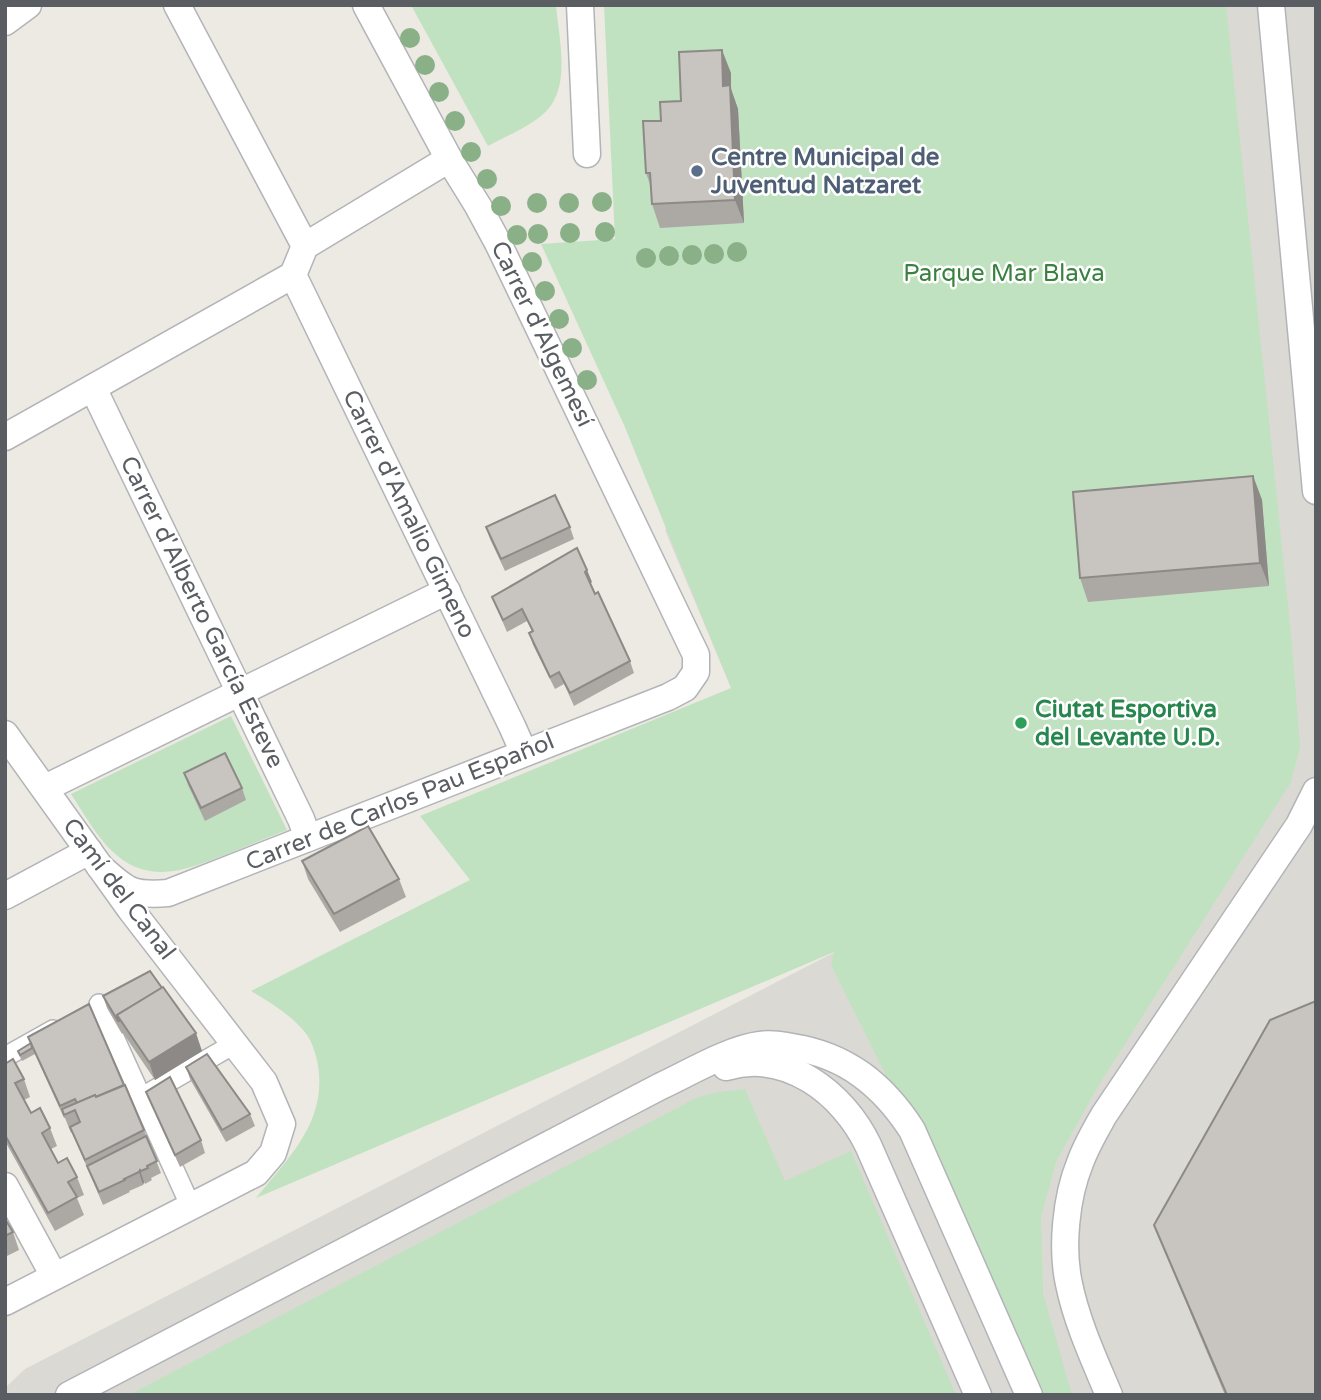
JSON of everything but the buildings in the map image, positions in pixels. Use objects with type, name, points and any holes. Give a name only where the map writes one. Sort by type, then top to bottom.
[{"type":"street","points":[[5,22],[28,5]]},
{"type":"street","points":[[177,5],[305,246]]},
{"type":"street","name":"Carrer d'Algemesí","points":[[366,5],[449,159],[478,205],[516,280],[696,655],[696,673]]},
{"type":"street","points":[[580,5],[587,154]]},
{"type":"street","points":[[1271,5],[1316,491]]},
{"type":"street","points":[[5,437],[293,275],[305,246],[449,159]]},
{"type":"street","name":"Carrer d'Amalio Gimeno","points":[[293,275],[524,753]]},
{"type":"street","name":"Carrer d'Alberto García Esteve","points":[[93,387],[308,838]]},
{"type":"street","points":[[45,788],[447,591]]},
{"type":"street","name":"Carrer de Carlos Pau Español","points":[[94,859],[122,887],[135,893],[168,893],[668,697],[685,688],[696,673]]},
{"type":"street","name":"Camí del Canal","points":[[5,734],[131,909],[167,967],[264,1082],[282,1124],[273,1153],[256,1173],[191,1207]]},
{"type":"street","points":[[1109,1395],[1085,1337],[1068,1283],[1068,1214],[1079,1166],[1104,1115],[1299,825],[1316,791]]},
{"type":"street","points":[[5,895],[94,859]]},
{"type":"street","points":[[5,1302],[191,1207],[99,1004]]},
{"type":"street","points":[[5,1056],[64,1024]]},
{"type":"street","points":[[141,1097],[234,1044]]},
{"type":"street","points":[[69,1395],[661,1086],[736,1051],[761,1044],[808,1049],[829,1055],[869,1080],[886,1094],[900,1111],[912,1130],[1029,1395]]},
{"type":"street","points":[[661,1086],[736,1064],[762,1063],[800,1074],[828,1091],[840,1102],[868,1145],[978,1395]]},
{"type":"street","points":[[5,1186],[54,1276]]},
{"type":"shaded area","points":[[1215,5],[1316,5],[1316,1395],[5,1395],[5,1388],[25,1369],[835,952],[731,688],[665,530]]},
{"type":"green space","points":[[411,5],[556,5],[562,67],[556,96],[549,109],[531,123],[488,146]]},
{"type":"green space","name":"Ciutat Esportiva del Levante U.D.","points":[[604,5],[1226,5],[1292,644],[1300,747],[1291,782],[1097,1088],[1056,1162],[1041,1217],[1043,1293],[1072,1395],[1045,1395],[831,965],[834,952],[256,1198],[303,1138],[317,1104],[319,1085],[318,1065],[307,1035],[274,1005],[251,991],[470,880],[420,816],[731,688],[624,425],[541,244],[615,239]]},
{"type":"green space","points":[[231,716],[287,830],[197,865],[168,872],[140,868],[126,862],[112,851],[71,794]]},
{"type":"green space","points":[[745,1089],[785,1181],[851,1151],[956,1395],[129,1395],[698,1097]]},
{"type":"place","name":"Centre Municipal de Juventud Natzaret","points":[[697,171]]},
{"type":"place","name":"Ciutat Esportiva del Levante U.D.","points":[[1021,723]]},
{"type":"park label","name":"Parque Mar Blava","points":[[1004,273]]}]
